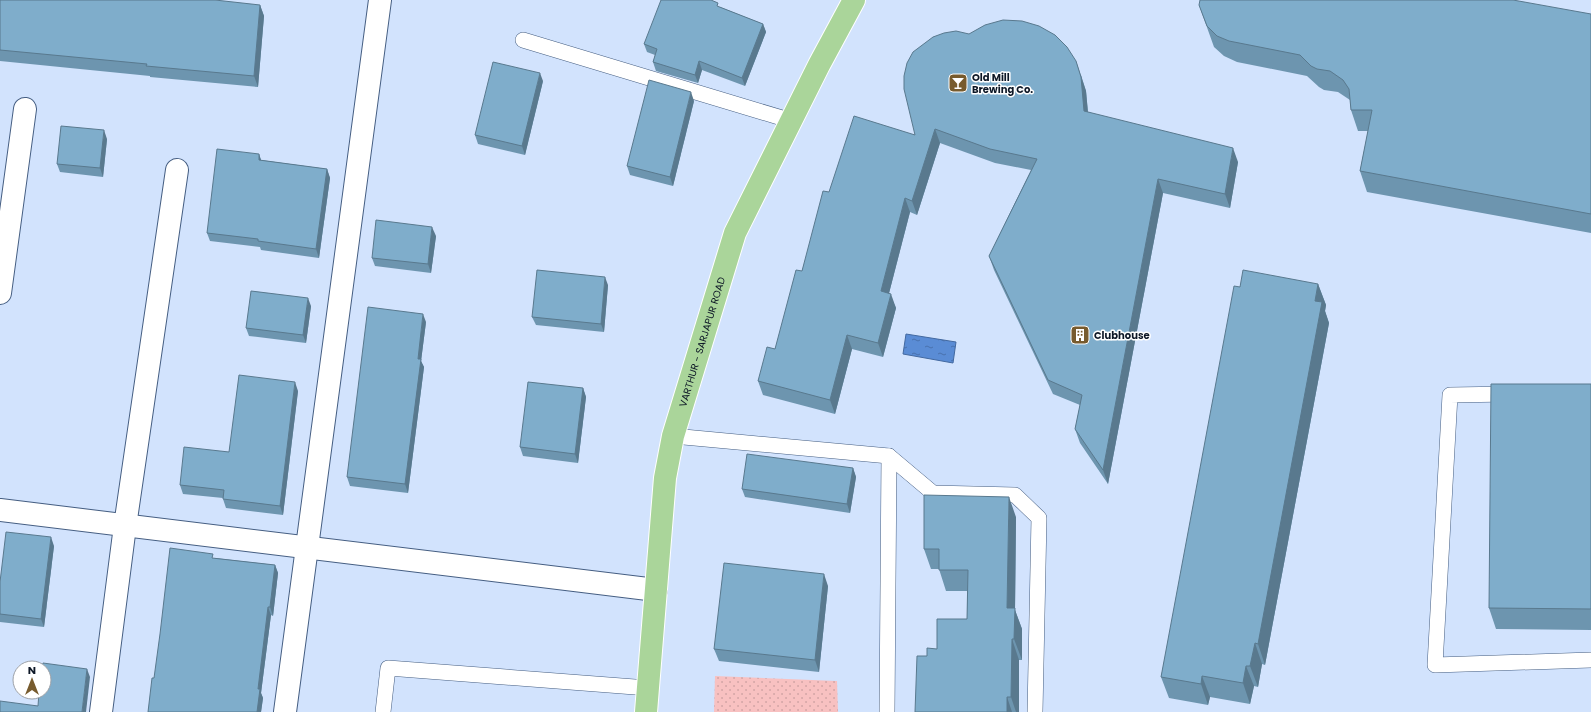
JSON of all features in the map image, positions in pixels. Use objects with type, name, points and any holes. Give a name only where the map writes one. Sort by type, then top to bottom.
[{"type":"main road","name":"VARTHUR - SARJAPUR ROAD","points":[[646,712],[665,478],[673,436],[735,234],[792,121],[818,65],[854,0]]},
{"type":"street","points":[[285,712],[380,0]]},
{"type":"street","points":[[0,293],[25,110]]},
{"type":"street","points":[[102,712],[125,526],[177,170]]},
{"type":"street","points":[[0,510],[656,590]]},
{"type":"lane","points":[[523,40],[792,121]]},
{"type":"lane","points":[[1521,394],[1450,395],[1435,665],[1591,660]]},
{"type":"lane","points":[[673,436],[889,456],[934,493],[1015,495],[1039,518],[1035,712]]},
{"type":"lane","points":[[887,712],[889,456]]},
{"type":"lane","points":[[383,712],[388,668],[648,688]]},
{"type":"shaded area","points":[[715,676],[837,681],[838,712],[714,712]]},
{"type":"water","points":[[906,334],[956,342],[953,363],[903,354]]},
{"type":"building","points":[[0,0],[215,0],[260,5],[254,76],[0,50]]},
{"type":"building","points":[[661,0],[711,0],[718,3],[717,6],[763,24],[742,78],[699,61],[695,75],[653,62],[657,49],[644,44]]},
{"type":"building","points":[[1200,0],[1513,0],[1591,14],[1591,214],[1360,171],[1372,110],[1351,110],[1349,89],[1343,80],[1330,71],[1317,69],[1311,66],[1300,55],[1229,41],[1217,36],[1207,26],[1199,5]]},
{"type":"building","points":[[1003,20],[1022,21],[1039,26],[1055,35],[1067,47],[1076,61],[1081,77],[1084,111],[1233,148],[1225,194],[1158,179],[1103,470],[1075,429],[1082,395],[1048,380],[989,256],[1037,159],[990,149],[935,129],[912,201],[905,198],[881,291],[891,294],[878,343],[847,335],[830,400],[758,381],[767,347],[775,349],[796,270],[802,271],[823,191],[829,192],[854,116],[915,135],[904,89],[904,76],[907,63],[913,52],[933,37],[944,33],[956,31],[969,34],[985,25]]},
{"type":"building","points":[[493,62],[540,73],[522,146],[475,135]]},
{"type":"building","points":[[649,80],[691,92],[670,177],[627,166]]},
{"type":"building","points":[[61,126],[104,130],[100,168],[57,164]]},
{"type":"building","points":[[217,149],[259,154],[259,160],[327,169],[316,249],[258,241],[258,239],[207,233]]},
{"type":"building","points":[[376,220],[432,227],[428,264],[372,258]]},
{"type":"building","points":[[537,270],[605,277],[601,324],[532,317]]},
{"type":"building","points":[[1243,270],[1318,284],[1315,301],[1322,302],[1258,644],[1255,643],[1250,666],[1246,666],[1243,683],[1202,676],[1201,684],[1161,677],[1234,286],[1240,287]]},
{"type":"building","points":[[251,291],[308,298],[303,335],[246,328]]},
{"type":"building","points":[[368,307],[423,314],[418,359],[421,359],[405,484],[347,477]]},
{"type":"building","points":[[239,375],[295,382],[280,506],[223,499],[224,490],[180,485],[184,447],[229,452]]},
{"type":"building","points":[[528,382],[583,388],[575,454],[520,447]]},
{"type":"building","points":[[1491,384],[1591,384],[1591,609],[1489,608]]},
{"type":"building","points":[[747,454],[853,468],[847,504],[742,489]]},
{"type":"building","points":[[924,495],[1009,497],[1007,608],[1015,608],[1014,639],[1012,639],[1011,697],[1007,697],[1007,712],[915,712],[917,656],[927,656],[927,648],[937,649],[937,619],[967,619],[968,570],[939,570],[939,549],[924,549]]},
{"type":"building","points":[[6,532],[51,537],[41,619],[0,614],[0,582]]},
{"type":"building","points":[[170,548],[213,554],[212,558],[275,565],[270,607],[268,607],[258,689],[260,689],[257,712],[148,712],[152,678],[154,678],[160,634]]},
{"type":"building","points":[[724,563],[824,574],[815,660],[714,649]]},
{"type":"building","points":[[52,664],[87,669],[82,712],[0,712],[0,701],[38,706],[38,700],[52,700]]},
{"type":"place","name":"Old Mill Brewing Co.","points":[[958,83]]},
{"type":"place","name":"Clubhouse","points":[[1080,335]]}]
